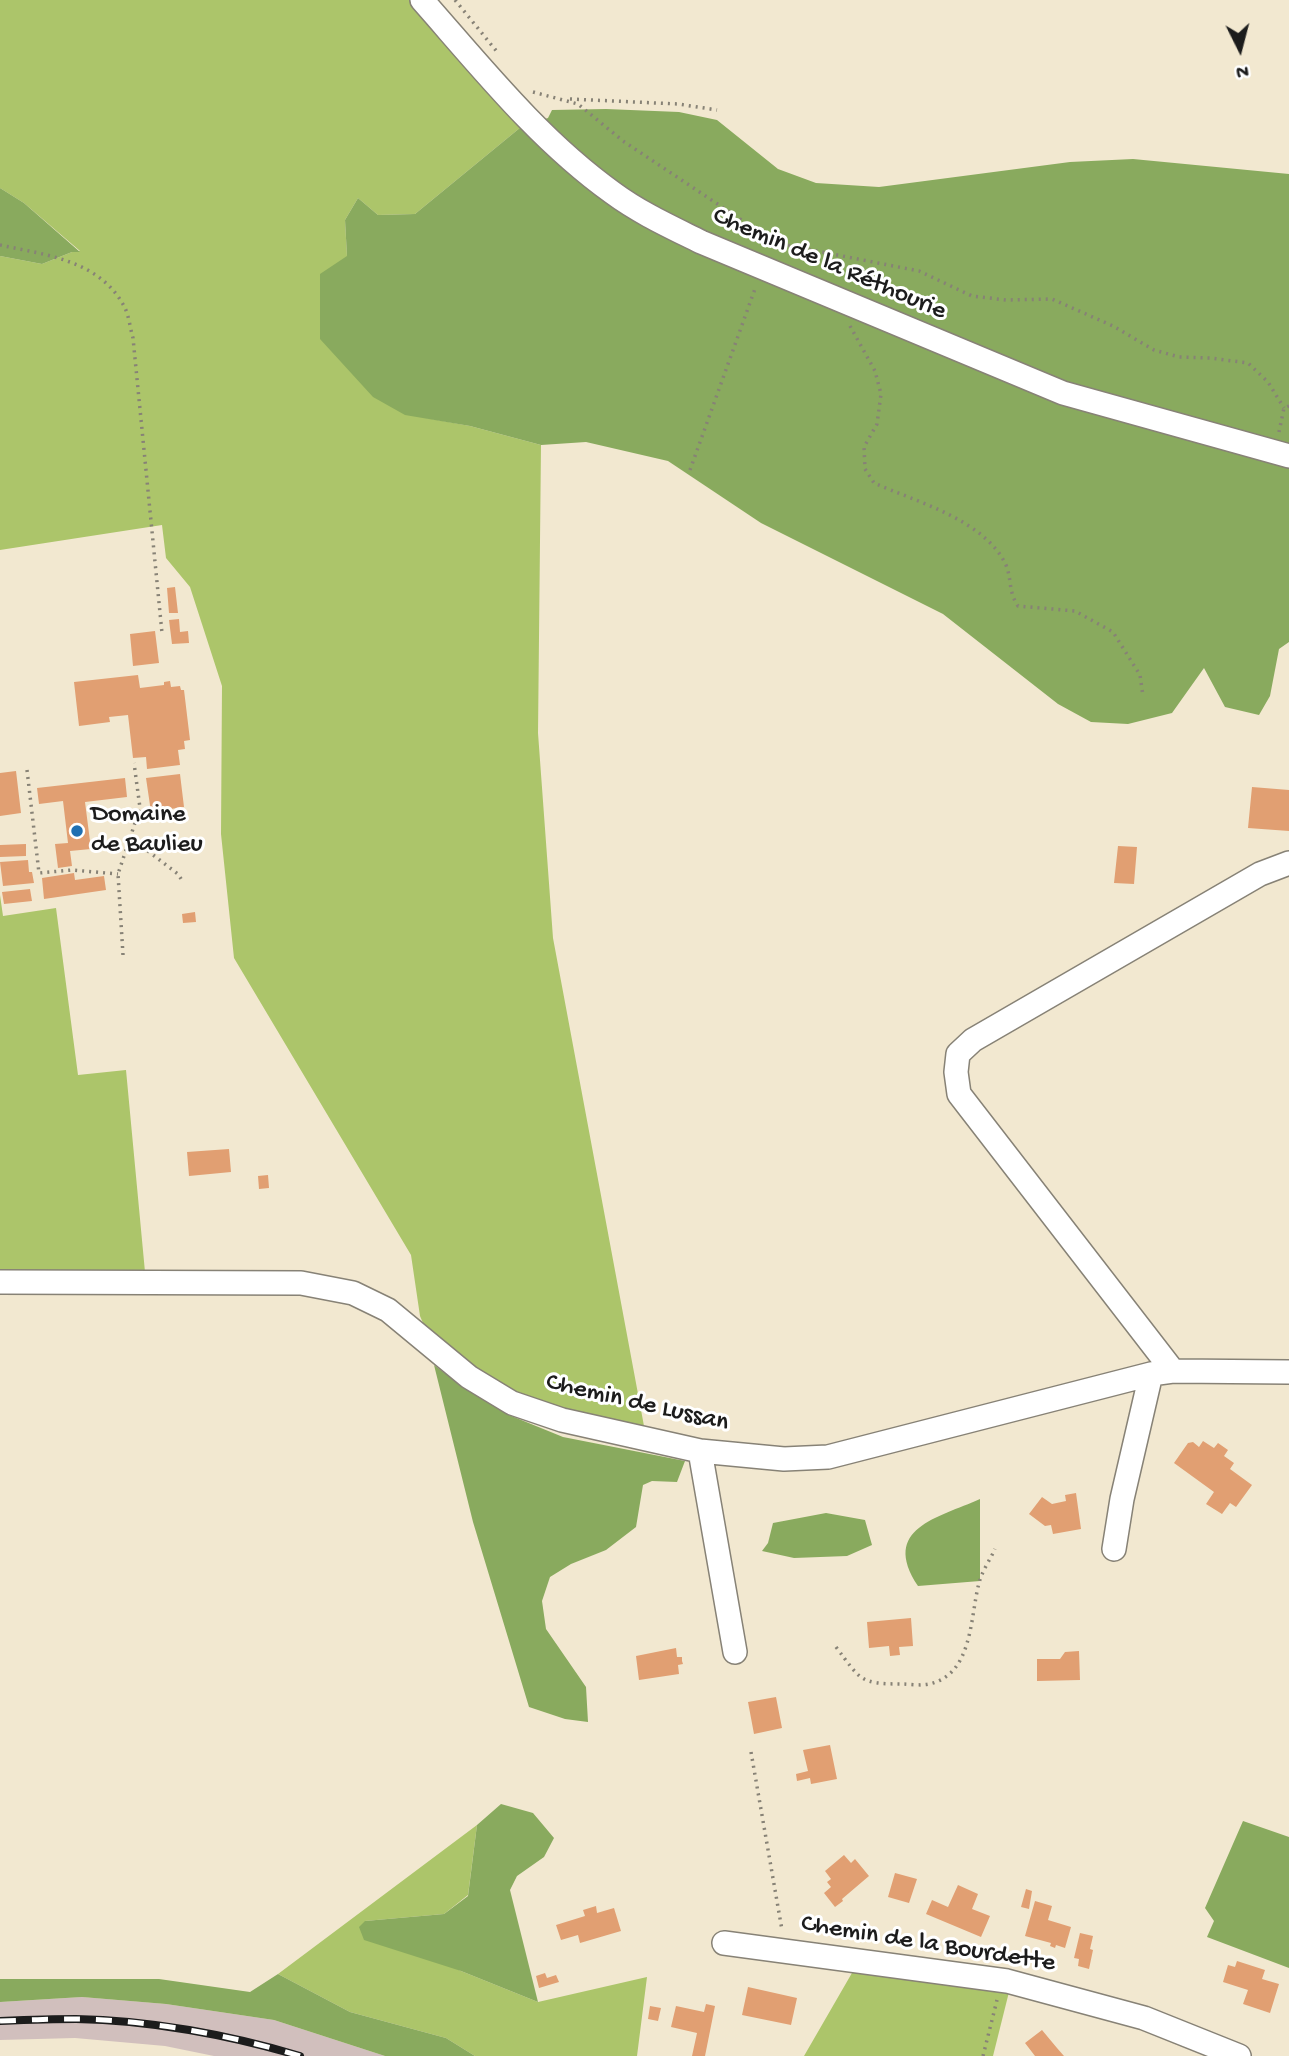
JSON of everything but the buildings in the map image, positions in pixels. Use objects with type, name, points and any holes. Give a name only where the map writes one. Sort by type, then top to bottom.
[{"type":"street","name":"Chemin de la Réthourie","points":[[422,0],[528,120],[611,192],[648,216],[701,242],[1063,393],[1282,454]]},
{"type":"street","points":[[1114,1549],[1122,1499],[1162,1372],[959,1094],[956,1072],[958,1054],[974,1040],[1260,874],[1289,863]]},
{"type":"street","name":"Chemin de Lussan","points":[[0,1282],[301,1283],[353,1293],[388,1310],[469,1377],[512,1403],[562,1420],[700,1451],[784,1459],[828,1457],[1162,1372],[1289,1372]]},
{"type":"street","points":[[700,1451],[735,1652]]},
{"type":"street","name":"Chemin de la Bourdette","points":[[724,1942],[1002,1980],[1144,2018],[1239,2056]]},
{"type":"path","points":[[455,0],[505,61]]},
{"type":"path","points":[[527,87],[543,96],[566,99],[678,104],[718,110]]},
{"type":"path","points":[[566,99],[578,104],[623,141],[776,243],[919,271],[972,296],[1006,300],[1052,299],[1113,326],[1154,350],[1179,357],[1248,363],[1268,382],[1287,407],[1282,454]]},
{"type":"path","points":[[0,245],[59,258],[90,269],[124,306],[133,338],[162,633]]},
{"type":"path","points":[[690,470],[762,267]]},
{"type":"path","points":[[842,301],[850,328],[875,371],[881,394],[877,424],[864,447],[865,469],[874,483],[968,524],[984,537],[1007,566],[1011,596],[1018,606],[1075,611],[1113,632],[1140,675],[1143,696]]},
{"type":"path","points":[[123,955],[118,874],[141,808],[134,763]]},
{"type":"path","points":[[27,770],[39,873],[72,870],[118,874]]},
{"type":"path","points":[[131,838],[178,874],[183,882]]},
{"type":"path","points":[[836,1647],[865,1681],[883,1684],[928,1684],[939,1680],[952,1671],[968,1645],[980,1581],[995,1549]]},
{"type":"path","points":[[751,1752],[786,1951]]},
{"type":"path","points":[[983,2056],[1002,1980]]},
{"type":"shaded area","points":[[82,1997],[166,2004],[274,2020],[385,2056],[214,2056],[165,2046],[75,2038],[0,2040],[0,2002]]},
{"type":"green space","points":[[0,0],[409,0],[521,127],[415,214],[378,215],[358,198],[345,220],[347,256],[405,414],[470,426],[541,445],[538,733],[553,938],[644,1426],[569,1411],[524,1398],[484,1373],[426,1330],[420,1316],[411,1255],[234,958],[221,834],[222,686],[190,587],[166,558],[162,525],[0,550],[0,256],[42,264],[80,251],[24,203],[0,188]]},
{"type":"green space","points":[[552,110],[679,112],[717,120],[778,169],[816,183],[879,187],[1070,162],[1133,159],[1289,174],[1289,642],[1279,649],[1270,696],[1259,715],[1225,707],[1204,668],[1172,713],[1128,724],[1091,722],[1058,704],[943,614],[761,523],[668,461],[586,442],[541,445],[470,426],[405,415],[373,397],[320,339],[320,274],[347,256],[345,220],[358,198],[378,215],[415,214],[521,127],[548,118]]},
{"type":"green space","points":[[0,188],[24,203],[80,252],[72,252],[42,264],[0,256]]},
{"type":"green space","points":[[0,895],[3,916],[56,908],[78,1075],[126,1070],[145,1272],[0,1271]]},
{"type":"green space","points":[[434,1365],[509,1415],[563,1437],[685,1461],[677,1482],[652,1481],[643,1485],[636,1527],[606,1550],[571,1564],[550,1577],[542,1601],[546,1629],[586,1687],[588,1722],[565,1719],[529,1707],[473,1522]]},
{"type":"green space","points":[[980,1499],[980,1581],[918,1586],[908,1566],[906,1551],[910,1538],[932,1520]]},
{"type":"green space","points":[[826,1513],[865,1520],[872,1545],[847,1556],[794,1558],[762,1551],[768,1543],[773,1523]]},
{"type":"green space","points":[[501,1804],[533,1813],[554,1838],[544,1857],[517,1876],[510,1890],[538,2002],[461,1971],[364,1940],[359,1927],[365,1921],[444,1914],[468,1896],[477,1825]]},
{"type":"green space","points":[[1243,1821],[1289,1837],[1289,1968],[1207,1937],[1214,1921],[1205,1908]]},
{"type":"green space","points":[[477,1825],[468,1895],[444,1914],[365,1921],[461,1971],[538,2002],[647,1977],[637,2056],[475,2056],[446,2038],[350,2012],[278,1974]]},
{"type":"green space","points":[[856,1966],[1009,1992],[993,2056],[804,2056]]},
{"type":"green space","points":[[278,1974],[350,2012],[446,2038],[475,2056],[385,2056],[274,2020],[166,2004],[82,1997],[0,2002],[0,1979],[159,1979],[250,1992]]},
{"type":"railway","points":[[0,2021],[76,2019],[132,2022],[218,2035],[300,2056]]},
{"type":"place","name":"Domaine de Baulieu","points":[[77,831]]}]
